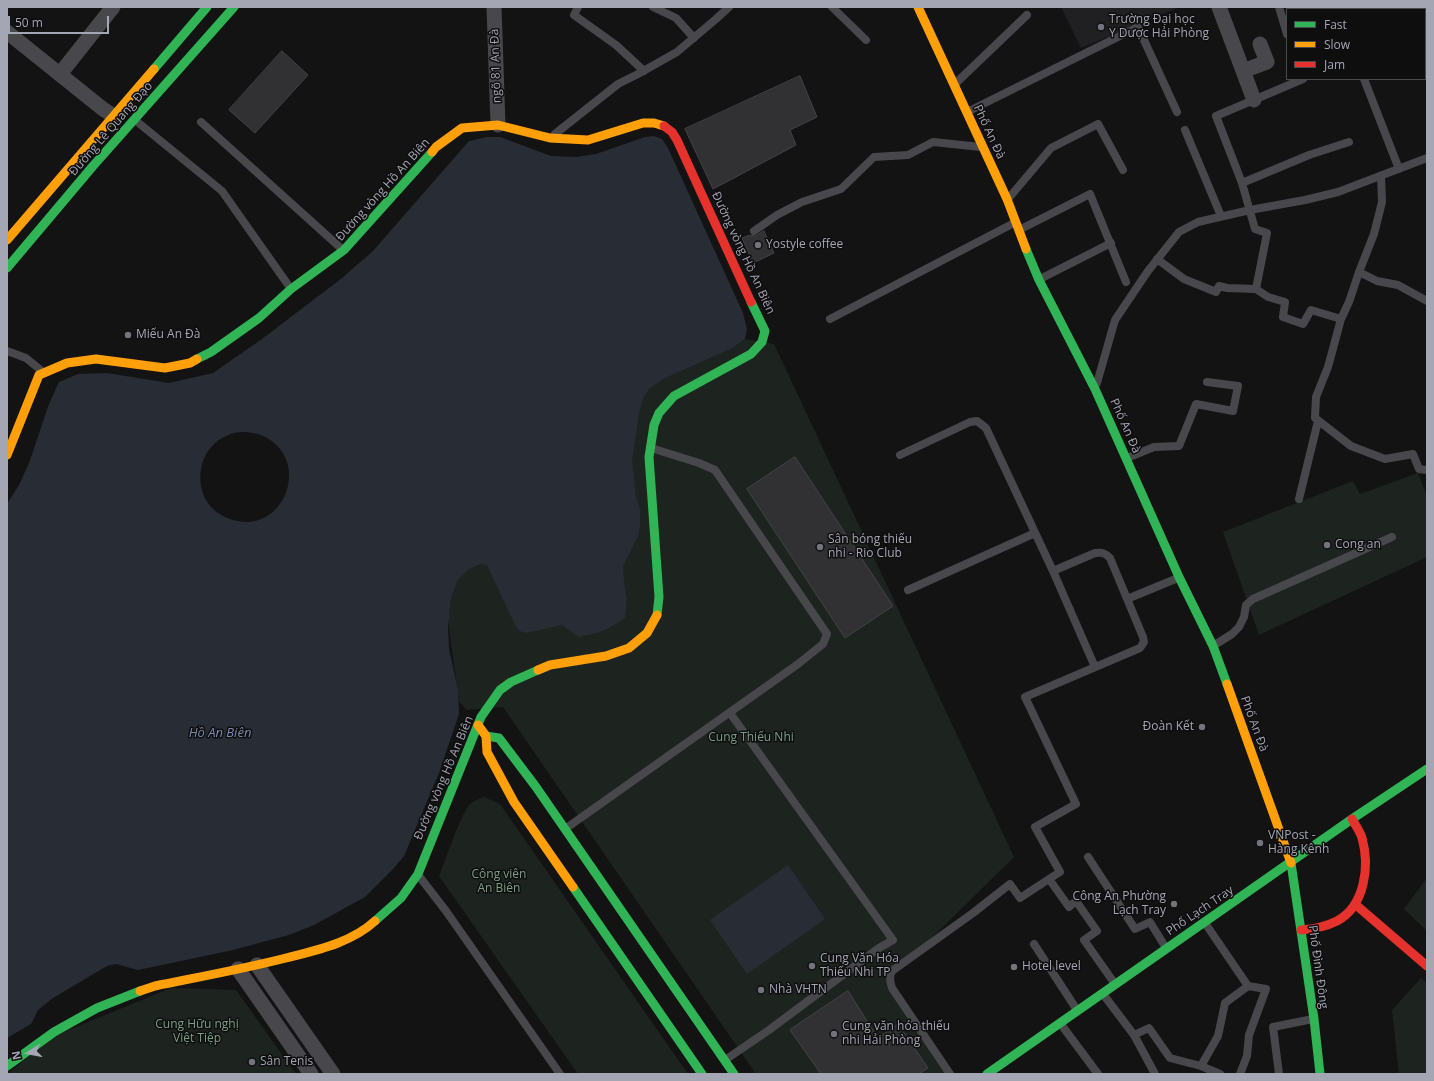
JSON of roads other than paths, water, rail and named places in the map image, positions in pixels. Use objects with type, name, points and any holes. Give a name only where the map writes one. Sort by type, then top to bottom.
[{"type":"street","points":[[60,74],[113,7]]},
{"type":"street","name":"Đường Lê Quang Đạo","points":[[7,268],[93,166],[234,7]]},
{"type":"street","name":"ngõ 81 An Đà","points":[[494,7],[498,125]]},
{"type":"street","name":"Phố An Đà","points":[[918,7],[1007,199],[1016,226],[1039,280],[1095,389],[1179,577],[1213,646],[1292,863]]},
{"type":"street","points":[[1219,7],[1254,100]]},
{"type":"street","name":"Đường Lê Quang Đạo","points":[[7,240],[114,116],[201,9]]},
{"type":"street","points":[[7,32],[103,109],[114,116]]},
{"type":"street","points":[[1243,71],[1267,62],[1260,44]]},
{"type":"street","name":"Đường vòng Hồ An Biên","points":[[7,1066],[54,1032],[97,1008],[155,986],[257,965],[335,945],[369,928],[402,898],[418,874],[458,770],[478,725],[500,690],[511,682],[550,665],[606,656],[629,648],[647,633],[657,617],[659,597],[649,457],[654,425],[660,413],[674,396],[751,354],[762,342],[765,331],[672,132],[664,126],[654,123],[643,123],[588,140],[550,138],[498,125],[462,128],[436,147],[344,250],[291,289],[259,318],[211,352],[190,363],[165,368],[96,359],[66,364],[43,373]]},
{"type":"street","points":[[7,455],[39,375],[43,373]]},
{"type":"street","points":[[478,725],[486,736],[487,752],[514,802],[631,966],[702,1074]]},
{"type":"street","points":[[486,736],[499,738],[536,787],[647,956],[734,1074]]},
{"type":"street","name":"Phố Lạch Tray","points":[[987,1074],[1077,1010],[1292,863],[1352,819],[1427,769]]},
{"type":"street","points":[[1301,930],[1326,926],[1346,915],[1356,904],[1366,876],[1362,839],[1352,819]]},
{"type":"street","name":"Phố Đình Đông","points":[[1292,863],[1314,1019],[1320,1074]]},
{"type":"street","points":[[1356,904],[1427,966]]},
{"type":"street","points":[[257,965],[333,1074]]},
{"type":"street","points":[[238,969],[311,1074]]},
{"type":"lane","points":[[578,7],[574,14],[616,45],[644,71]]},
{"type":"lane","points":[[653,7],[676,18],[694,38]]},
{"type":"lane","points":[[550,138],[618,84],[677,52],[729,7]]},
{"type":"lane","points":[[832,7],[866,40]]},
{"type":"lane","points":[[1279,7],[1286,31]]},
{"type":"lane","points":[[954,85],[1027,15]]},
{"type":"lane","points":[[967,112],[1138,27],[1177,112]]},
{"type":"lane","points":[[1256,290],[1267,233],[1255,229],[1242,183],[1216,116],[1300,80]]},
{"type":"lane","points":[[1364,80],[1399,169]]},
{"type":"lane","points":[[134,120],[222,192],[291,289]]},
{"type":"lane","points":[[201,122],[344,250]]},
{"type":"lane","points":[[1007,199],[1051,148],[1098,124],[1122,170]]},
{"type":"lane","points":[[1185,130],[1221,216]]},
{"type":"lane","points":[[754,230],[777,215],[802,202],[841,189],[874,157],[908,154],[933,142],[982,147]]},
{"type":"lane","points":[[1242,183],[1309,155],[1350,142]]},
{"type":"lane","points":[[1095,389],[1115,320],[1157,259],[1179,232],[1198,222],[1221,216],[1305,200],[1338,192],[1427,158]]},
{"type":"lane","points":[[1381,176],[1382,202],[1374,234],[1349,302],[1341,319],[1328,367],[1316,397],[1315,418],[1350,446],[1385,459],[1413,454],[1419,469],[1427,470]]},
{"type":"lane","points":[[830,319],[1016,226],[1090,194],[1126,282]]},
{"type":"lane","points":[[1039,280],[1111,243]]},
{"type":"lane","points":[[1157,259],[1184,279],[1216,292],[1219,286],[1256,290],[1268,297],[1285,302],[1283,316],[1303,324],[1311,310],[1341,319]]},
{"type":"lane","points":[[1359,272],[1377,281],[1398,285],[1427,301]]},
{"type":"lane","points":[[7,351],[26,358],[43,373]]},
{"type":"lane","points":[[1127,458],[1154,447],[1179,446],[1196,404],[1233,411],[1238,386],[1207,382]]},
{"type":"lane","points":[[900,455],[970,422],[977,421],[986,428],[1053,571],[1095,667]]},
{"type":"lane","points":[[1299,499],[1318,421]]},
{"type":"lane","points":[[564,829],[730,713],[819,647],[826,640],[827,634],[714,470],[699,462],[650,447]]},
{"type":"lane","points":[[908,590],[1035,533]]},
{"type":"lane","points":[[1213,646],[1232,634],[1239,627],[1244,617],[1246,605],[1253,599],[1392,537]]},
{"type":"lane","points":[[950,1074],[892,988],[890,975],[892,971],[1010,884],[1020,898],[1060,872],[1035,827],[1076,804],[1024,697],[1142,646],[1144,642],[1110,558],[1106,554],[1101,552],[1095,553],[1053,571]]},
{"type":"lane","points":[[1127,599],[1179,577]]},
{"type":"lane","points":[[724,1060],[769,1030],[879,948],[893,940],[730,713]]},
{"type":"lane","points":[[1088,857],[1135,929],[1150,922],[1166,949]]},
{"type":"lane","points":[[418,874],[446,911],[560,1074]]},
{"type":"lane","points":[[1049,879],[1068,907],[1076,901],[1097,931],[1084,940],[1115,984]]},
{"type":"lane","points":[[1205,923],[1248,986]]},
{"type":"lane","points":[[1034,944],[1077,1010]]},
{"type":"lane","points":[[1201,1066],[1218,1036],[1224,1003],[1248,986],[1266,989],[1249,1035],[1247,1056],[1240,1074]]},
{"type":"lane","points":[[1103,993],[1134,1035],[1155,1074]]},
{"type":"lane","points":[[1279,1074],[1273,1027],[1314,1019]]},
{"type":"lane","points":[[1059,1023],[1098,1074]]},
{"type":"lane","points":[[1134,1035],[1149,1028],[1170,1058],[1201,1066],[1220,1074]]},
{"type":"water","name":"Hồ An Biên","points":[[654,136],[662,139],[668,148],[743,313],[747,329],[745,339],[733,348],[663,379],[649,389],[644,396],[639,413],[632,461],[636,497],[640,509],[640,525],[638,536],[623,566],[627,599],[625,618],[603,630],[579,637],[562,625],[526,633],[520,631],[516,627],[487,565],[480,564],[469,569],[458,579],[451,598],[448,627],[449,649],[458,690],[459,714],[439,773],[404,856],[394,868],[365,897],[314,925],[289,935],[233,950],[138,970],[116,964],[107,966],[53,998],[38,1010],[31,1024],[7,1038],[7,504],[19,485],[29,463],[49,404],[59,382],[78,374],[107,373],[169,383],[213,373],[262,339],[342,278],[373,251],[469,141],[487,137],[500,137],[551,156],[576,157],[596,154],[645,137]],"holes":[[[248,432],[261,435],[278,446],[287,461],[289,478],[285,494],[276,509],[263,518],[245,522],[225,517],[210,506],[203,494],[201,472],[205,456],[216,443],[233,433]]]},
{"type":"water","points":[[788,865],[825,919],[747,974],[710,920]]},
{"type":"place","name":"Trường Đại học Y Dược Hải Phòng","points":[[1101,27]]},
{"type":"place","name":"Yostyle coffee","points":[[758,245]]},
{"type":"place","name":"Miếu An Đà","points":[[128,335]]},
{"type":"place","name":"Cong an","points":[[1327,545]]},
{"type":"place","name":"Sân bóng thiếu nhi - Rio Club","points":[[820,547]]},
{"type":"place","name":"Đoàn Kết","points":[[1202,727]]},
{"type":"place","name":"VNPost - Hàng Kênh","points":[[1260,843]]},
{"type":"place","name":"Công An Phường Lạch Tray","points":[[1174,904]]},
{"type":"place","name":"Cung Văn Hóa Thiếu Nhi TP","points":[[812,966]]},
{"type":"place","name":"Hotel level","points":[[1014,967]]},
{"type":"place","name":"Nhà VHTN","points":[[761,990]]},
{"type":"place","name":"Cung văn hóa thiếu nhi Hải Phòng","points":[[834,1034]]},
{"type":"place","name":"Sân Tenis","points":[[252,1062]]},
{"type":"park label","name":"Cung Thiếu Nhi","points":[[751,738]]},
{"type":"park label","name":"Công viên An Biên","points":[[499,882]]},
{"type":"park label","name":"Cung Hữu nghị Việt Tiệp","points":[[197,1032]]}]
